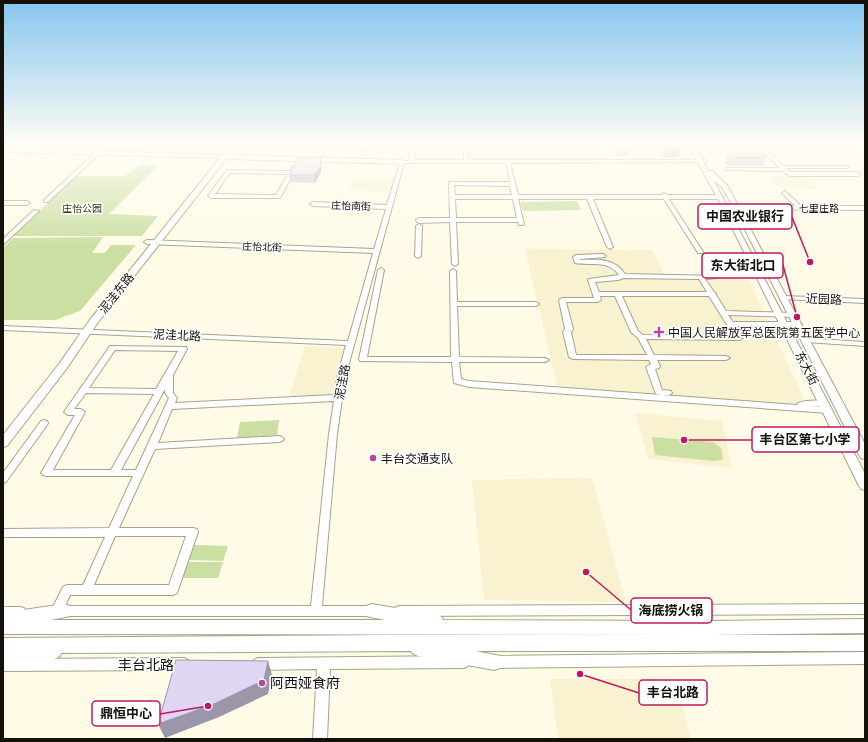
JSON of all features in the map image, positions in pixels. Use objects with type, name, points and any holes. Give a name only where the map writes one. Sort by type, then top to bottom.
[{"type":"highway","points":[[372,610],[464,627]]},
{"type":"highway","points":[[3,620],[61,611]]},
{"type":"highway","points":[[3,627],[711,628],[865,626]]},
{"type":"highway","points":[[390,643],[494,662]]},
{"type":"highway","name":"丰台北路","points":[[3,646],[390,643],[865,643]]},
{"type":"highway","points":[[3,660],[88,646]]},
{"type":"main road","name":"泥洼东路","points":[[3,433],[152,242],[205,180]]},
{"type":"main road","name":"东大街","points":[[710,180],[726,207],[780,314],[865,486]]},
{"type":"main road","name":"东大街","points":[[717,180],[723,184],[737,208],[865,455]]},
{"type":"main road","points":[[713,185],[723,184]]},
{"type":"main road","name":"泥洼东路","points":[[3,443],[63,366],[84,330]]},
{"type":"street","points":[[46,201],[70,180]]},
{"type":"street","points":[[223,180],[211,196],[278,197],[288,180]]},
{"type":"street","name":"泥洼路","points":[[316,610],[333,434],[341,378],[397,180]]},
{"type":"street","points":[[418,256],[419,220],[521,222],[511,180]]},
{"type":"street","points":[[512,184],[451,182],[454,267],[453,304],[457,382],[826,407]]},
{"type":"street","points":[[785,193],[800,208]]},
{"type":"street","points":[[452,197],[664,195],[720,197]]},
{"type":"street","points":[[664,195],[700,252]]},
{"type":"street","points":[[589,196],[610,247]]},
{"type":"street","points":[[3,203],[27,203]]},
{"type":"street","name":"庄怡南街","points":[[313,204],[389,208]]},
{"type":"street","name":"七里庄路","points":[[726,207],[865,208]]},
{"type":"street","points":[[3,242],[36,210]]},
{"type":"street","name":"庄怡北街","points":[[152,242],[377,251]]},
{"type":"street","points":[[603,256],[576,257],[577,262],[611,264],[618,268],[623,276]]},
{"type":"street","points":[[381,270],[363,359],[545,360]]},
{"type":"street","points":[[716,277],[623,276],[618,278],[591,280],[598,300],[562,300],[569,329],[567,332],[573,357],[726,358]]},
{"type":"street","points":[[640,337],[739,338],[701,276]]},
{"type":"street","points":[[596,294],[713,294]]},
{"type":"street","points":[[618,294],[635,332],[640,337],[656,366],[650,367],[659,392],[778,402],[787,405],[826,407]]},
{"type":"street","name":"近园路","points":[[784,298],[865,301]]},
{"type":"street","points":[[453,304],[536,304]]},
{"type":"street","points":[[725,313],[793,315]]},
{"type":"street","points":[[731,324],[798,324]]},
{"type":"street","name":"泥洼北路","points":[[3,328],[84,330],[351,343]]},
{"type":"street","points":[[806,340],[865,344]]},
{"type":"street","points":[[114,473],[183,349],[113,348],[68,412],[81,412],[46,473],[114,473],[139,473]]},
{"type":"street","points":[[86,590],[174,398],[169,393],[169,374]]},
{"type":"street","points":[[83,390],[160,392]]},
{"type":"street","points":[[170,406],[338,398]]},
{"type":"street","points":[[3,480],[44,423]]},
{"type":"street","points":[[152,446],[279,439]]},
{"type":"street","points":[[3,533],[193,532],[173,590],[67,590],[61,611]]},
{"type":"street","points":[[3,612],[865,609]]},
{"type":"street","points":[[246,664],[865,658]]},
{"type":"street","name":"丰台北路","points":[[3,665],[199,664]]},
{"type":"street","points":[[320,739],[324,664]]},
{"type":"shaded area","points":[[361,180],[392,180],[389,191],[348,190],[351,182]]},
{"type":"shaded area","points":[[771,180],[809,180],[820,190],[782,190]]},
{"type":"shaded area","name":"中国人民解放军总医院第五医学中心","points":[[525,249],[652,250],[664,274],[747,276],[808,407],[558,389]]},
{"type":"shaded area","points":[[305,346],[346,348],[333,397],[289,397]]},
{"type":"shaded area","points":[[635,413],[722,421],[732,468],[648,459]]},
{"type":"shaded area","points":[[592,478],[626,602],[484,600],[472,480]]},
{"type":"shaded area","points":[[550,679],[675,679],[691,739],[558,739]]},
{"type":"green space","name":"庄怡公园","points":[[72,180],[144,180],[109,214],[158,216],[142,236],[13,236]]},
{"type":"green space","points":[[577,201],[581,210],[523,211],[520,202]]},
{"type":"green space","points":[[103,237],[92,253],[105,253],[111,245],[136,245],[80,311],[55,320],[3,320],[3,248],[13,238]]},
{"type":"green space","points":[[279,420],[277,435],[237,438],[240,422]]},
{"type":"green space","points":[[652,437],[713,442],[721,448],[723,458],[721,460],[713,461],[655,455]]},
{"type":"green space","points":[[193,545],[228,546],[223,561],[188,560]]},
{"type":"green space","points":[[187,562],[223,562],[218,578],[182,578]]},
{"type":"building","points":[[176,660],[268,661],[264,680],[214,704],[158,724]]},
{"type":"place","name":"中国农业银行","points":[[810,262]]},
{"type":"place","name":"东大街北口","points":[[797,317]]},
{"type":"place","name":"中国人民解放军总医院第五医学中心","points":[[659,332]]},
{"type":"place","name":"丰台区第七小学","points":[[684,440]]},
{"type":"place","name":"丰台交通支队","points":[[373,458]]},
{"type":"place","name":"海底捞火锅","points":[[586,572]]},
{"type":"place","name":"丰台北路","points":[[580,674]]},
{"type":"place","name":"阿西娅食府","points":[[262,683]]},
{"type":"place","name":"鼎恒中心","points":[[208,706]]}]
